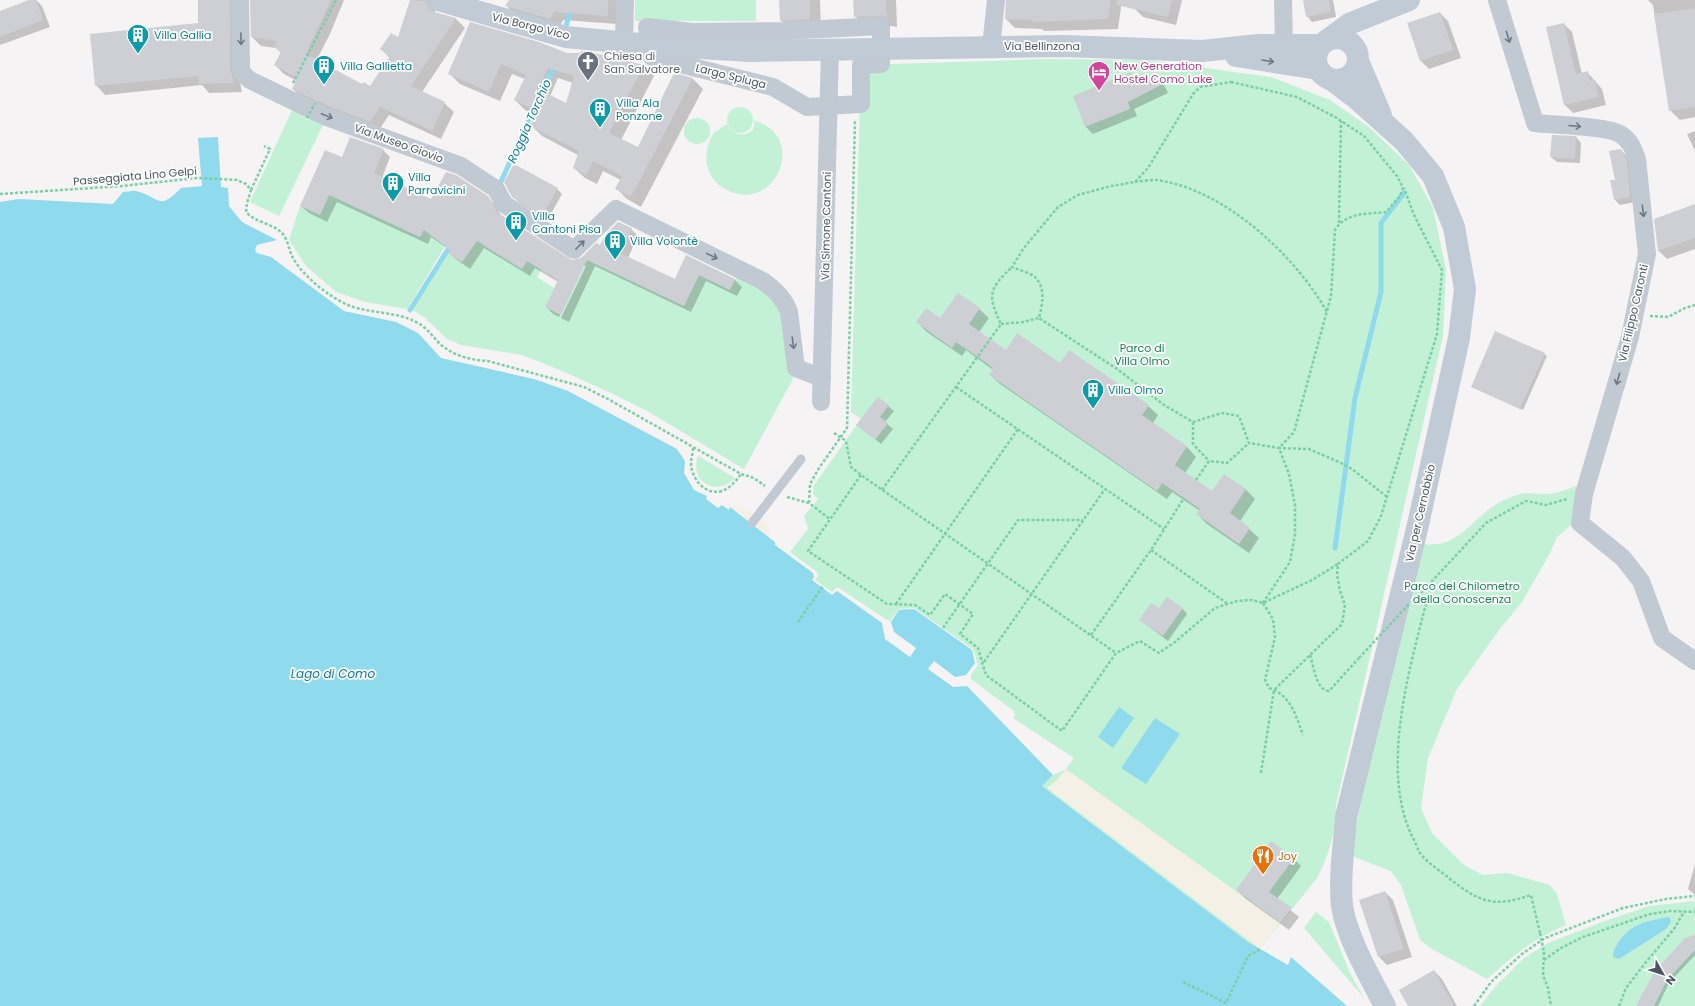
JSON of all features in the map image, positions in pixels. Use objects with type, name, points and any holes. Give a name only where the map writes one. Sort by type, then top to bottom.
[{"type":"main road","name":"Via Borgo Vico","points":[[438,0],[566,37],[650,45]]},
{"type":"main road","points":[[1390,9],[1359,43],[1356,69],[1351,75],[1344,79],[1325,74],[1316,56],[1323,43],[1349,24],[1390,9],[1409,0]]},
{"type":"main road","points":[[1323,43],[1333,38],[1345,39],[1352,44],[1357,56]]},
{"type":"main road","name":"Via Bellinzona","points":[[882,48],[1100,46],[1200,48],[1259,45],[1284,46],[1323,43]]},
{"type":"main road","name":"Largo Spluga","points":[[650,45],[750,51],[882,48]]},
{"type":"main road","name":"Via Bellinzona","points":[[1200,48],[1325,74]]},
{"type":"main road","name":"Via per Cernobbio","points":[[1357,56],[1372,97],[1386,125]]},
{"type":"main road","name":"Via per Cernobbio","points":[[1325,74],[1357,99],[1404,141],[1432,176],[1454,226],[1465,289],[1459,338],[1417,529],[1346,817],[1342,865],[1342,906],[1353,941],[1367,973],[1386,1006]]},
{"type":"street","name":"Via Museo Giovio","points":[[240,0],[241,68],[243,74],[250,80],[324,116],[460,166],[496,189],[504,204],[574,250],[616,208],[763,281],[781,295],[789,312],[796,368],[822,378]]},
{"type":"street","points":[[624,42],[625,0]]},
{"type":"street","points":[[991,47],[996,0]]},
{"type":"street","points":[[1283,0],[1284,46]]},
{"type":"street","name":"Via Filippo Caronti","points":[[1496,0],[1535,123],[1611,129],[1626,138],[1633,146],[1637,159],[1647,254],[1630,338],[1584,498],[1580,522],[1623,558],[1642,581],[1662,638],[1691,659]]},
{"type":"street","points":[[650,45],[647,27],[699,32],[783,31],[881,26],[881,64],[861,65],[861,104],[856,104]]},
{"type":"street","name":"Largo Spluga","points":[[650,45],[652,56],[773,87],[807,107],[856,104]]},
{"type":"street","name":"Via Simone Cantoni","points":[[821,402],[830,49]]},
{"type":"lane","points":[[752,523],[801,460]]},
{"type":"path","points":[[286,97],[336,0]]},
{"type":"path","points":[[861,475],[808,551],[887,604],[915,605],[930,615],[945,594],[960,604],[973,614],[960,634],[978,648],[986,675],[1062,731],[1116,652],[1140,640],[1159,653],[1175,642],[1215,608],[1237,601],[1252,600],[1263,603],[1312,580],[1338,564],[1368,541],[1381,516],[1438,334],[1442,270],[1414,215],[1404,188],[1397,176],[1364,136],[1341,121],[1297,97],[1231,82],[1200,87],[1193,94],[1148,168],[1134,182]]},
{"type":"path","points":[[307,118],[315,104]]},
{"type":"path","points":[[830,519],[809,503],[810,484],[819,468],[847,428],[856,104]]},
{"type":"path","points":[[1279,448],[1294,432],[1331,296],[1335,230],[1339,223],[1341,121]]},
{"type":"path","points":[[264,146],[270,149],[246,203],[246,212],[252,218],[276,228],[284,235],[293,258],[300,269],[334,298],[350,306],[409,318],[420,323],[440,344],[464,358],[495,363],[584,387],[741,474],[754,478]]},
{"type":"path","name":"Passeggiata Lino Gelpi","points":[[0,194],[122,186],[197,178],[237,180],[246,184],[251,190]]},
{"type":"path","points":[[1001,324],[992,304],[992,293],[997,283],[1012,268],[1023,249],[1058,207],[1078,195],[1111,186],[1154,180],[1182,185],[1218,201],[1249,223],[1290,262],[1315,292],[1327,313]]},
{"type":"path","points":[[1339,223],[1354,215],[1386,212],[1400,196],[1404,188]]},
{"type":"path","points":[[1012,268],[1035,277],[1042,288],[1042,306],[1039,318]]},
{"type":"path","points":[[1634,314],[1668,317],[1685,308],[1695,305]]},
{"type":"path","points":[[882,490],[1001,324],[1023,322],[1039,318],[1117,369],[1164,405],[1193,422],[1222,413],[1239,416],[1249,443]]},
{"type":"path","points":[[956,387],[1164,529]]},
{"type":"path","points":[[1193,422],[1193,444],[1209,461],[1227,463],[1249,443]]},
{"type":"path","points":[[896,604],[1018,429]]},
{"type":"path","points":[[834,433],[846,441],[851,467],[861,475],[1116,652]]},
{"type":"path","points":[[1249,443],[1279,448],[1308,449],[1352,469],[1387,497]]},
{"type":"path","points":[[693,448],[691,462],[692,472],[698,483],[706,489],[722,491],[730,487],[741,474]]},
{"type":"path","points":[[1263,603],[1290,562],[1295,534],[1295,505],[1289,474],[1279,448]]},
{"type":"path","points":[[1196,480],[1209,461]]},
{"type":"path","points":[[983,662],[1105,489]]},
{"type":"path","points":[[1091,635],[1151,550],[1184,498]]},
{"type":"path","points":[[1551,1006],[1548,988],[1543,975],[1544,952],[1531,896],[1506,902],[1487,901],[1470,894],[1420,853],[1406,822],[1401,806],[1398,780],[1401,719],[1403,701],[1431,584],[1442,569],[1486,523],[1526,501],[1546,505],[1577,498],[1584,498]]},
{"type":"path","points":[[943,628],[1018,520],[1083,520]]},
{"type":"path","points":[[1151,550],[1228,604]]},
{"type":"path","points":[[1261,773],[1274,690],[1342,624],[1345,606],[1337,575],[1338,564]]},
{"type":"path","points":[[798,622],[823,586]]},
{"type":"path","points":[[1263,603],[1273,619],[1275,637],[1265,680],[1269,688],[1285,698],[1294,709],[1303,735]]},
{"type":"path","points":[[1310,655],[1320,686],[1324,690],[1329,691],[1410,603]]},
{"type":"path","points":[[1379,645],[1382,630]]},
{"type":"path","points":[[1474,1006],[1491,982],[1522,954],[1545,938],[1623,908],[1666,899],[1695,896]]},
{"type":"path","points":[[1544,960],[1561,948],[1583,937],[1650,914],[1670,911],[1695,912]]},
{"type":"path","points":[[1619,1006],[1626,988],[1674,929],[1684,912]]},
{"type":"path","points":[[1183,982],[1226,1003],[1248,956],[1260,949]]},
{"type":"green space","points":[[635,0],[756,0],[756,21],[635,21]]},
{"type":"green space","name":"Parco di Villa Olmo","points":[[1046,59],[1147,60],[1271,77],[1330,100],[1369,127],[1409,165],[1433,208],[1446,269],[1443,336],[1336,805],[1335,824],[1331,843],[1317,878],[1260,949],[1248,942],[1042,786],[1053,775],[1066,769],[1074,758],[1013,718],[1015,715],[1014,711],[971,679],[971,675],[978,665],[973,649],[914,608],[899,609],[890,621],[839,588],[836,588],[832,592],[815,580],[818,576],[817,572],[790,552],[808,529],[804,516],[818,499],[813,494],[814,485],[861,419],[851,412],[861,65]]},
{"type":"green space","points":[[740,107],[749,111],[753,120],[749,129],[740,133],[731,129],[727,120],[731,111]]},
{"type":"green space","points":[[292,110],[323,125],[279,216],[250,202]]},
{"type":"green space","points":[[697,118],[706,122],[710,131],[706,140],[697,144],[688,140],[684,131],[688,122]]},
{"type":"green space","points":[[754,120],[768,127],[778,138],[782,150],[781,164],[776,176],[768,186],[756,193],[742,195],[727,190],[714,180],[707,165],[707,153],[710,140],[714,133],[727,124],[734,132],[739,134],[749,133],[754,126]]},
{"type":"green space","points":[[339,174],[350,204],[420,237],[428,221],[445,246],[407,309],[365,302],[336,292],[306,266],[289,240],[300,206],[320,215]]},
{"type":"green space","points":[[482,234],[484,246],[522,269],[527,261],[541,270],[537,277],[554,288],[545,307],[561,315],[587,260],[684,306],[699,275],[730,290],[737,275],[762,287],[784,313],[793,379],[744,469],[649,412],[560,370],[522,355],[461,345],[447,339],[425,318],[413,310],[448,253],[462,262]]},
{"type":"green space","points":[[698,456],[735,478],[727,484],[719,487],[705,484],[700,479],[697,472],[696,464]]},
{"type":"green space","name":"Parco del Chilometro della Conoscenza","points":[[1580,485],[1573,523],[1557,537],[1549,555],[1522,602],[1499,630],[1457,689],[1428,758],[1421,808],[1432,833],[1464,865],[1483,875],[1507,873],[1550,885],[1557,894],[1566,925],[1554,930],[1524,948],[1487,979],[1432,949],[1420,940],[1401,885],[1391,871],[1349,855],[1420,543],[1432,545],[1443,543],[1452,539],[1495,505],[1520,494],[1560,492]]},
{"type":"green space","points":[[1695,901],[1695,1006],[1480,1006],[1495,987],[1524,958],[1548,943],[1649,906]]},
{"type":"green space","points":[[1316,912],[1329,922],[1350,973],[1364,998],[1304,928]]},
{"type":"sand","points":[[735,505],[764,521],[770,531],[769,536],[733,508]]},
{"type":"sand","points":[[1066,769],[1280,923],[1260,949],[1047,788],[1057,780]]},
{"type":"water","name":"Lago di Como","points":[[218,137],[221,187],[228,188],[229,206],[242,222],[277,240],[257,245],[255,250],[257,253],[271,257],[344,311],[396,322],[418,333],[441,358],[534,379],[568,391],[677,449],[685,461],[684,473],[694,490],[707,496],[706,499],[718,508],[722,505],[729,510],[730,507],[775,542],[775,545],[813,573],[814,577],[812,580],[832,595],[837,591],[882,623],[885,639],[910,657],[916,648],[894,632],[891,622],[899,610],[914,609],[972,650],[975,663],[966,675],[955,677],[934,661],[928,669],[953,687],[967,686],[1053,775],[1042,786],[1248,942],[1288,965],[1291,957],[1347,1006],[0,1006],[0,202],[19,199],[113,204],[123,192],[133,191],[159,201],[163,201],[168,199],[181,188],[202,186],[198,138]]},
{"type":"water","points":[[1119,707],[1134,718],[1113,748],[1098,737]]},
{"type":"water","points":[[1155,718],[1180,734],[1146,784],[1121,768]]},
{"type":"water","points":[[1667,917],[1670,918],[1671,922],[1666,929],[1619,959],[1613,957],[1617,944],[1625,934],[1635,926]]},
{"type":"building","points":[[29,0],[36,0],[43,20],[0,37],[0,11]]},
{"type":"building","points":[[198,0],[230,0],[230,68],[234,83],[199,84],[199,76],[95,86],[90,34],[198,23]]},
{"type":"building","points":[[250,0],[331,0],[306,54],[362,84],[364,82],[370,86],[390,56],[380,49],[391,33],[398,37],[410,0],[426,1],[429,8],[434,12],[456,18],[411,86],[445,102],[432,131],[380,107],[370,122],[328,106],[292,89],[297,78],[274,65],[281,52],[274,47],[277,41],[251,37]]},
{"type":"building","points":[[509,0],[608,0],[608,16],[554,12],[550,19],[505,6]]},
{"type":"building","points":[[779,0],[810,0],[810,19],[780,21]]},
{"type":"building","points":[[853,0],[886,0],[887,17],[854,17]]},
{"type":"building","points":[[1006,0],[1111,0],[1108,19],[1033,22],[1033,20],[1005,19]]},
{"type":"building","points":[[1117,0],[1172,0],[1168,17],[1117,5]]},
{"type":"building","points":[[1303,0],[1329,0],[1331,12],[1306,17]]},
{"type":"building","points":[[1695,8],[1695,107],[1669,111],[1654,14]]},
{"type":"building","points":[[1440,12],[1453,50],[1420,61],[1407,23]]},
{"type":"building","points":[[470,22],[539,42],[567,53],[580,53],[581,51],[590,52],[644,65],[609,133],[638,147],[674,73],[693,78],[630,197],[615,189],[622,176],[593,161],[586,175],[573,168],[579,151],[530,126],[537,111],[514,100],[526,75],[501,64],[489,92],[448,74]],"holes":[[[548,68],[574,76],[566,103],[538,89]]]},
{"type":"building","points":[[1564,23],[1576,74],[1588,71],[1590,81],[1595,80],[1599,97],[1564,105],[1546,27]]},
{"type":"building","points":[[1131,72],[1136,83],[1155,73],[1161,85],[1128,102],[1130,109],[1085,127],[1073,96]]},
{"type":"building","points":[[1552,135],[1576,136],[1575,159],[1550,157]]},
{"type":"building","points":[[350,137],[384,149],[374,173],[431,199],[446,172],[456,175],[488,196],[498,213],[572,260],[581,258],[596,243],[600,245],[606,234],[618,222],[632,228],[620,253],[675,279],[686,255],[735,279],[730,290],[699,275],[684,306],[587,260],[561,315],[545,307],[558,280],[527,261],[522,269],[477,241],[462,262],[448,253],[450,250],[424,230],[420,237],[329,195],[320,215],[300,206],[325,150],[342,157]]},
{"type":"building","points":[[1621,149],[1627,161],[1630,197],[1614,200],[1610,180],[1615,180],[1609,151]]},
{"type":"building","points":[[514,164],[558,188],[542,216],[512,197],[504,182]]},
{"type":"building","points":[[1695,204],[1695,238],[1658,251],[1654,219]]},
{"type":"building","name":"Villa Olmo","points":[[958,293],[980,308],[969,324],[1006,350],[1017,333],[1060,363],[1069,350],[1149,405],[1142,415],[1187,446],[1175,465],[1212,491],[1224,474],[1246,489],[1230,513],[1250,528],[1239,544],[1196,514],[1200,509],[1184,498],[1162,483],[1157,491],[989,375],[993,368],[978,357],[956,342],[952,348],[916,322],[926,308],[940,318]]},
{"type":"building","points":[[1495,331],[1545,353],[1520,409],[1471,387]]},
{"type":"building","points":[[878,397],[889,405],[880,417],[888,423],[875,440],[856,425]]},
{"type":"building","points":[[1167,597],[1183,608],[1163,636],[1139,620],[1151,603],[1159,608]]},
{"type":"building","name":"Joy","points":[[1271,841],[1294,858],[1269,892],[1292,908],[1280,923],[1236,890]]},
{"type":"building","points":[[1385,891],[1404,949],[1378,957],[1359,900]]},
{"type":"building","points":[[1695,935],[1695,950],[1667,980],[1654,1006],[1636,1006],[1655,971],[1685,938]]},
{"type":"building","points":[[1434,970],[1454,1006],[1408,1006],[1399,990]]},
{"type":"waterway","name":"Roggia Torchio","points":[[565,30],[573,0]]},
{"type":"waterway","name":"Roggia Torchio","points":[[540,97],[555,64]]},
{"type":"waterway","name":"Roggia Torchio","points":[[499,186],[536,104]]},
{"type":"waterway","points":[[1335,548],[1355,398],[1381,292],[1381,223],[1404,193]]},
{"type":"waterway","name":"Roggia Torchio","points":[[410,310],[452,243]]},
{"type":"place","name":"Villa Gallia","points":[[138,54]]},
{"type":"place","name":"Chiesa di San Salvatore","points":[[588,82]]},
{"type":"place","name":"Villa Gallietta","points":[[324,86]]},
{"type":"place","name":"New Generation Hostel Como Lake","points":[[1099,92]]},
{"type":"place","name":"Villa Ala Ponzone","points":[[600,128]]},
{"type":"place","name":"Villa Parravicini","points":[[393,202]]},
{"type":"place","name":"Villa Cantoni Pisa","points":[[516,242]]},
{"type":"place","name":"Villa Volontè","points":[[615,260]]},
{"type":"place","name":"Villa Olmo","points":[[1093,410]]},
{"type":"place","name":"Joy","points":[[1263,876]]}]
